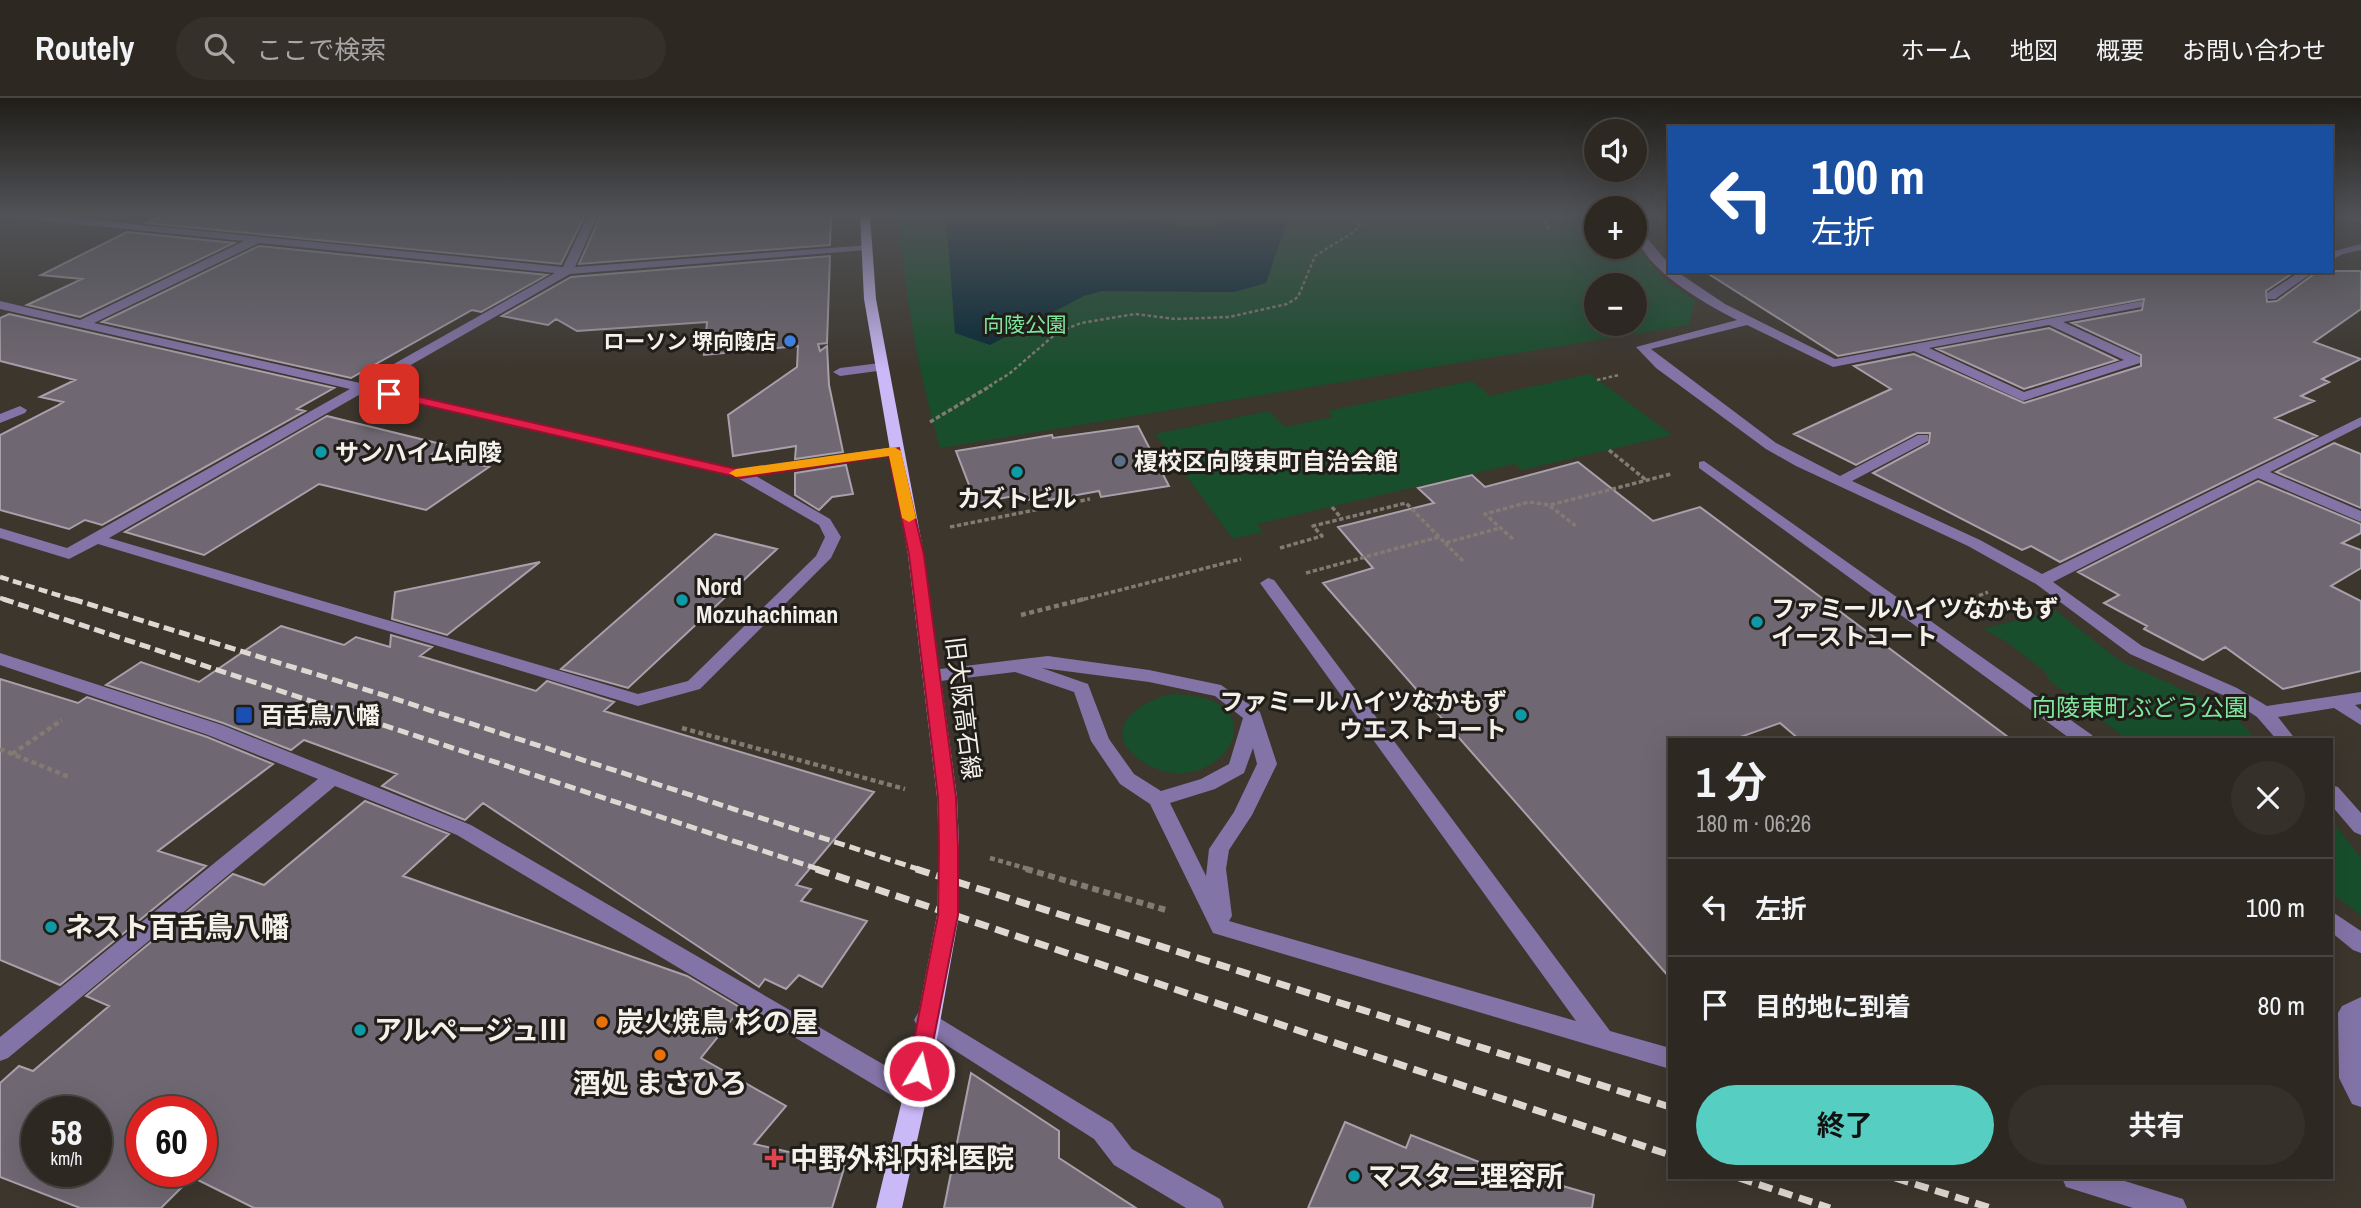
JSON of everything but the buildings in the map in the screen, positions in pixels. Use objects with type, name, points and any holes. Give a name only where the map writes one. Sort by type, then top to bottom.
[{"type":"main road","name":"旧大阪高石線","points":[[868,267],[880,367],[916,555],[947,797],[949,846],[948,915],[926,1020],[915,1096],[889,1208]]},
{"type":"street","points":[[81,324],[200,267]]},
{"type":"street","points":[[526,267],[567,271],[619,267]]},
{"type":"street","points":[[0,533],[69,554],[567,271],[569,267]]},
{"type":"street","points":[[1672,273],[1720,307],[1833,363],[2138,304]]},
{"type":"street","points":[[2271,296],[2306,273]]},
{"type":"street","points":[[0,305],[362,388],[630,443],[741,474],[825,522],[833,537],[823,558],[694,685],[638,701],[97,539]]},
{"type":"street","points":[[1748,321],[1642,347],[1661,365],[1771,446],[1974,543],[2036,577],[2136,650],[2231,692],[2264,713],[2285,738]]},
{"type":"street","points":[[1916,347],[2023,397],[2134,359],[2051,321]]},
{"type":"street","points":[[840,372],[880,367]]},
{"type":"street","points":[[0,419],[20,410]]},
{"type":"street","points":[[2036,577],[2259,473],[2361,421]]},
{"type":"street","points":[[1842,481],[1923,438]]},
{"type":"street","points":[[741,474],[894,451]]},
{"type":"street","points":[[1704,465],[2082,738]]},
{"type":"street","points":[[2259,473],[2361,517]]},
{"type":"street","points":[[1268,583],[1603,1040]]},
{"type":"street","points":[[0,659],[215,730],[464,830],[915,1096]]},
{"type":"street","points":[[932,676],[1013,664],[1048,662],[1149,676],[1221,691],[1253,716],[1268,764],[1242,815],[1219,849],[1216,869],[1222,927]]},
{"type":"street","points":[[1013,664],[1082,688],[1100,741],[1127,779],[1158,799],[1222,927],[1668,1058]]},
{"type":"street","points":[[2264,713],[2361,698]]},
{"type":"street","points":[[2338,702],[2361,719]]},
{"type":"street","points":[[1158,799],[1208,784],[1237,768],[1253,716]]},
{"type":"street","points":[[0,1051],[333,777]]},
{"type":"street","points":[[2333,794],[2361,827]]},
{"type":"street","points":[[2333,922],[2361,944]]},
{"type":"street","points":[[2361,1007],[2350,1013],[2351,1078],[2361,1096]]},
{"type":"street","points":[[926,1020],[1103,1131],[1123,1157],[1211,1208]]},
{"type":"street","points":[[2078,1179],[2174,1208]]},
{"type":"path","points":[[922,424],[933,421],[1009,374],[1058,332],[1081,323],[1135,314],[1176,319],[1230,317],[1287,304],[1298,297],[1311,267]]},
{"type":"path","points":[[1609,450],[1647,481]]},
{"type":"path","points":[[1513,539],[1485,514],[1529,502],[1550,505],[1704,465]]},
{"type":"path","points":[[950,527],[1090,499]]},
{"type":"path","points":[[1550,505],[1576,526]]},
{"type":"path","points":[[1332,507],[1342,519]]},
{"type":"path","points":[[1268,583],[1440,537]]},
{"type":"path","points":[[1445,543],[1465,563]]},
{"type":"path","points":[[1921,620],[2036,577]]},
{"type":"path","points":[[12,754],[100,694]]},
{"type":"path","points":[[659,695],[664,723],[905,789]]},
{"type":"path","points":[[0,749],[69,776]]},
{"type":"path","points":[[949,846],[1222,927]]},
{"type":"green space","name":"向陵公園","points":[[904,267],[1653,267],[1664,280],[1695,300],[1689,325],[1647,332],[1647,273],[1584,273],[1584,336],[1622,336],[940,448],[919,361]]},
{"type":"green space","points":[[1590,374],[1672,435],[1522,470],[1514,464],[1257,524],[1263,532],[1233,539],[1155,434],[1269,411],[1285,427],[1333,417],[1328,411],[1472,381],[1490,396]]},
{"type":"green space","name":"向陵東町ぶどう公園","points":[[2055,610],[2120,661],[2230,711],[2255,738],[2125,738],[2051,682],[2044,671],[2007,642],[1983,629]]},
{"type":"green space","points":[[1173,694],[1209,700],[1229,713],[1234,730],[1228,747],[1214,762],[1192,772],[1167,772],[1140,760],[1128,749],[1123,738],[1123,728],[1128,718],[1137,710],[1160,697]]},
{"type":"green space","points":[[2333,823],[2361,858],[2361,915],[2333,894]]},
{"type":"water","points":[[950,267],[1271,267],[1266,283],[1234,292],[1102,291],[1084,296],[990,345],[955,333]]},
{"type":"railway","points":[[0,577],[77,601]]},
{"type":"railway","points":[[3,599],[821,870]]},
{"type":"railway","points":[[3,599],[9,601]]},
{"type":"railway","points":[[72,599],[380,694],[921,870]]},
{"type":"railway","points":[[816,869],[1668,1154]]},
{"type":"railway","points":[[916,869],[1668,1106]]},
{"type":"railway","points":[[1742,1179],[1830,1208]]},
{"type":"railway","points":[[1898,1179],[1991,1208]]},
{"type":"slow traffic","points":[[736,473],[894,451],[909,518]]},
{"type":"place","name":"ローソン 堺向陵店","points":[[790,341]]},
{"type":"place","name":"サンハイム向陵","points":[[321,452]]},
{"type":"place","name":"榎校区向陵東町自治会館","points":[[1120,461]]},
{"type":"place","name":"カズトビル","points":[[1017,472]]},
{"type":"place","name":"Nord Mozuhachiman","points":[[682,600]]},
{"type":"place","name":"ファミールハイツなかもず イーストコート","points":[[1757,622]]},
{"type":"place","name":"百舌鳥八幡","points":[[244,715]]},
{"type":"place","name":"ファミールハイツなかもず ウエストコート","points":[[1521,715]]},
{"type":"place","name":"ネスト百舌鳥八幡","points":[[51,927]]},
{"type":"place","name":"炭火焼鳥 杉の屋","points":[[602,1022]]},
{"type":"place","name":"アルページュⅢ","points":[[360,1030]]},
{"type":"place","name":"酒処 まさひろ","points":[[660,1055]]},
{"type":"place","name":"中野外科内科医院","points":[[774,1158]]},
{"type":"place","name":"マスタニ理容所","points":[[1354,1176]]},
{"type":"route","points":[[389,394],[741,474],[894,451],[916,555],[947,797],[949,846],[948,915],[926,1020],[919,1071]]}]
